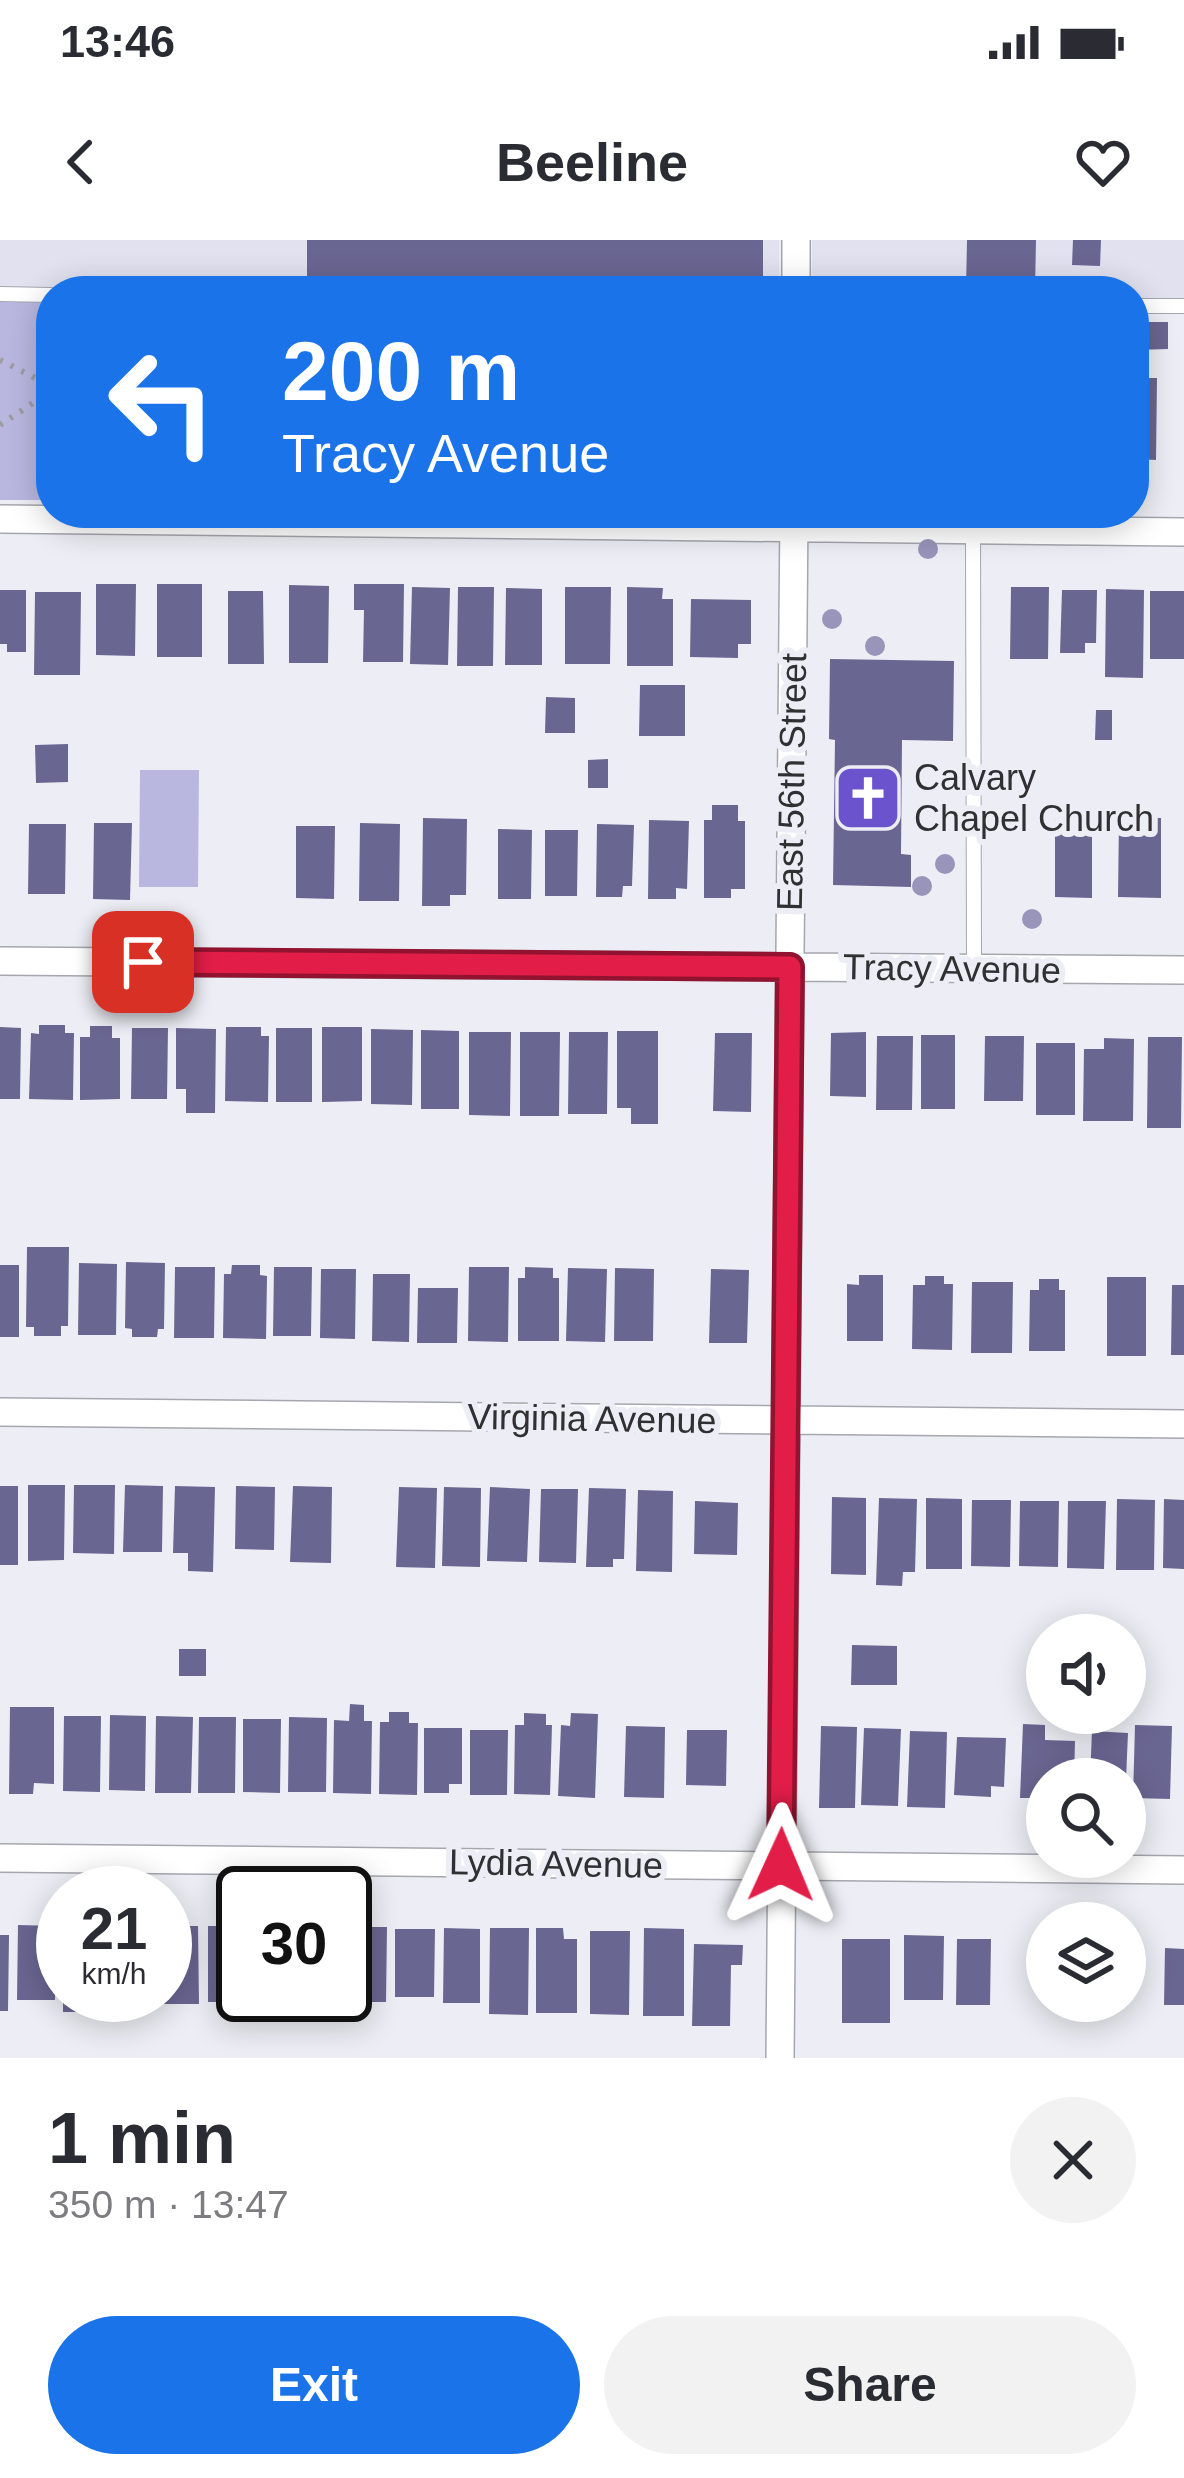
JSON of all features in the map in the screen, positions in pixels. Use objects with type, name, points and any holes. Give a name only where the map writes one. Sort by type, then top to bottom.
[{"type":"street","points":[[796,240],[796,276]]},
{"type":"street","points":[[0,519],[36,519]]},
{"type":"street","name":"East 56th Street","points":[[780,2058],[794,528]]},
{"type":"street","points":[[937,528],[1184,532]]},
{"type":"street","name":"Tracy Avenue","points":[[0,961],[1184,970]]},
{"type":"street","name":"Virginia Avenue","points":[[0,1412],[1184,1424]]},
{"type":"street","name":"Lydia Avenue","points":[[0,1858],[1184,1870]]},
{"type":"lane","points":[[0,294],[36,295]]},
{"type":"lane","points":[[1149,306],[1184,306]]},
{"type":"lane","points":[[973,530],[974,968]]},
{"type":"path","points":[[0,360],[36,380]]},
{"type":"path","points":[[0,425],[36,399]]},
{"type":"shaded area","points":[[0,240],[779,240],[779,276],[36,276],[36,287],[0,287]]},
{"type":"shaded area","points":[[812,240],[1184,240],[1184,314],[1149,313],[1149,276],[812,276]]},
{"type":"shaded area","points":[[0,301],[36,302],[36,500],[0,500]]},
{"type":"shaded area","points":[[140,770],[199,770],[198,887],[139,887]]},
{"type":"building","points":[[307,240],[763,240],[763,276],[307,276]]},
{"type":"building","points":[[967,240],[1036,240],[1035,276],[966,276]]},
{"type":"building","points":[[1073,240],[1101,240],[1100,266],[1072,265]]},
{"type":"building","points":[[1149,322],[1168,322],[1168,349],[1149,350]]},
{"type":"building","points":[[1149,378],[1157,378],[1156,460],[1149,460]]},
{"type":"building","points":[[96,584],[136,584],[135,656],[96,655]]},
{"type":"building","points":[[157,584],[202,584],[202,657],[157,657]]},
{"type":"building","points":[[354,584],[404,584],[403,662],[363,662],[364,610],[354,610]]},
{"type":"building","points":[[289,585],[329,586],[328,663],[289,663]]},
{"type":"building","points":[[412,587],[450,588],[448,665],[410,664]]},
{"type":"building","points":[[458,587],[494,587],[493,666],[457,666]]},
{"type":"building","points":[[565,587],[611,587],[610,664],[565,664]]},
{"type":"building","points":[[627,587],[663,588],[662,599],[673,599],[673,666],[627,666]]},
{"type":"building","points":[[1011,587],[1049,587],[1048,659],[1010,659]]},
{"type":"building","points":[[506,588],[542,589],[542,665],[505,665]]},
{"type":"building","points":[[1106,589],[1144,590],[1143,678],[1105,677]]},
{"type":"building","points":[[0,590],[26,590],[26,652],[7,652],[7,644],[0,644]]},
{"type":"building","points":[[1062,590],[1097,590],[1096,643],[1085,643],[1085,653],[1060,653]]},
{"type":"building","points":[[228,591],[263,591],[264,664],[228,664]]},
{"type":"building","points":[[1150,591],[1184,591],[1184,659],[1150,659]]},
{"type":"building","points":[[35,592],[81,592],[80,675],[34,675]]},
{"type":"building","points":[[691,599],[751,600],[751,644],[738,644],[738,658],[690,657]]},
{"type":"building","name":"Calvary Chapel Church","points":[[830,659],[954,661],[953,741],[902,740],[901,854],[911,855],[911,887],[833,885],[835,740],[829,739]]},
{"type":"building","points":[[640,685],[685,685],[685,736],[639,736]]},
{"type":"building","points":[[546,697],[575,698],[575,733],[545,733]]},
{"type":"building","points":[[1096,710],[1112,710],[1112,740],[1095,740]]},
{"type":"building","points":[[68,744],[68,782],[36,783],[35,745]]},
{"type":"building","points":[[608,759],[608,788],[588,788],[588,760]]},
{"type":"building","points":[[712,805],[738,805],[738,821],[745,821],[745,889],[731,889],[731,898],[704,898],[704,820],[712,820]]},
{"type":"building","points":[[1119,817],[1161,818],[1161,898],[1118,897]]},
{"type":"building","points":[[423,818],[467,819],[466,895],[450,895],[450,906],[422,906]]},
{"type":"building","points":[[1055,819],[1092,819],[1092,898],[1055,897]]},
{"type":"building","points":[[649,820],[689,821],[687,889],[676,888],[676,899],[648,899]]},
{"type":"building","points":[[94,823],[132,823],[130,900],[93,899]]},
{"type":"building","points":[[360,823],[400,824],[399,901],[359,901]]},
{"type":"building","points":[[29,824],[66,824],[65,894],[28,894]]},
{"type":"building","points":[[597,824],[634,825],[632,886],[623,886],[622,897],[596,897]]},
{"type":"building","points":[[296,826],[335,826],[334,899],[296,898]]},
{"type":"building","points":[[498,829],[532,830],[531,899],[498,899]]},
{"type":"building","points":[[545,830],[578,830],[577,896],[545,896]]},
{"type":"building","points":[[39,1025],[65,1025],[65,1033],[74,1033],[73,1100],[29,1099],[31,1033],[39,1034]]},
{"type":"building","points":[[90,1026],[112,1026],[112,1038],[120,1038],[120,1099],[80,1100],[80,1037],[90,1037]]},
{"type":"building","points":[[0,1027],[21,1028],[20,1099],[0,1099]]},
{"type":"building","points":[[226,1027],[261,1027],[261,1036],[269,1036],[268,1102],[225,1101]]},
{"type":"building","points":[[322,1027],[362,1027],[362,1101],[322,1102]]},
{"type":"building","points":[[132,1028],[168,1028],[167,1099],[131,1099]]},
{"type":"building","points":[[176,1028],[216,1029],[215,1113],[186,1113],[186,1089],[176,1089]]},
{"type":"building","points":[[276,1028],[312,1028],[312,1102],[276,1102]]},
{"type":"building","points":[[371,1029],[413,1030],[412,1105],[371,1104]]},
{"type":"building","points":[[421,1030],[459,1031],[459,1109],[421,1109]]},
{"type":"building","points":[[617,1031],[658,1031],[658,1124],[631,1124],[631,1108],[617,1108]]},
{"type":"building","points":[[469,1032],[511,1032],[510,1116],[469,1115]]},
{"type":"building","points":[[520,1032],[560,1032],[559,1116],[520,1116]]},
{"type":"building","points":[[569,1032],[608,1032],[607,1114],[568,1114]]},
{"type":"building","points":[[866,1032],[866,1097],[830,1096],[831,1033]]},
{"type":"building","points":[[715,1033],[752,1033],[751,1112],[713,1111]]},
{"type":"building","points":[[921,1035],[955,1035],[955,1109],[921,1109]]},
{"type":"building","points":[[877,1036],[913,1036],[912,1110],[876,1110]]},
{"type":"building","points":[[985,1036],[1024,1036],[1023,1101],[984,1101]]},
{"type":"building","points":[[1148,1037],[1182,1037],[1181,1128],[1147,1128]]},
{"type":"building","points":[[1104,1038],[1134,1039],[1133,1121],[1083,1121],[1084,1049],[1104,1049]]},
{"type":"building","points":[[1036,1043],[1075,1043],[1075,1115],[1036,1115]]},
{"type":"building","points":[[27,1247],[69,1247],[68,1326],[61,1326],[61,1336],[34,1336],[34,1327],[26,1327]]},
{"type":"building","points":[[126,1262],[165,1263],[164,1329],[158,1329],[157,1337],[132,1337],[132,1329],[125,1328]]},
{"type":"building","points":[[79,1263],[117,1264],[116,1335],[78,1335]]},
{"type":"building","points":[[0,1265],[19,1265],[19,1337],[0,1337]]},
{"type":"building","points":[[232,1265],[260,1265],[260,1275],[267,1276],[266,1339],[223,1338],[224,1274],[231,1274]]},
{"type":"building","points":[[175,1267],[215,1267],[214,1338],[174,1338]]},
{"type":"building","points":[[274,1267],[312,1267],[311,1336],[273,1336]]},
{"type":"building","points":[[469,1267],[509,1267],[508,1342],[468,1341]]},
{"type":"building","points":[[525,1267],[553,1268],[553,1278],[559,1278],[559,1341],[518,1341],[518,1278],[525,1278]]},
{"type":"building","points":[[568,1268],[607,1269],[605,1342],[566,1341]]},
{"type":"building","points":[[615,1268],[654,1269],[653,1341],[614,1341]]},
{"type":"building","points":[[321,1269],[356,1269],[355,1339],[320,1338]]},
{"type":"building","points":[[711,1269],[749,1270],[747,1343],[709,1343]]},
{"type":"building","points":[[373,1274],[410,1274],[409,1342],[372,1341]]},
{"type":"building","points":[[859,1275],[883,1275],[883,1341],[847,1341],[847,1284],[859,1285]]},
{"type":"building","points":[[925,1276],[944,1276],[944,1284],[953,1284],[952,1350],[912,1349],[913,1285],[925,1285]]},
{"type":"building","points":[[1107,1277],[1146,1277],[1146,1356],[1107,1356]]},
{"type":"building","points":[[1039,1279],[1059,1279],[1059,1290],[1065,1290],[1065,1351],[1029,1351],[1030,1290],[1039,1290]]},
{"type":"building","points":[[972,1282],[1013,1282],[1012,1353],[971,1353]]},
{"type":"building","points":[[1172,1285],[1184,1285],[1184,1355],[1171,1355]]},
{"type":"building","points":[[418,1288],[458,1288],[457,1343],[417,1343]]},
{"type":"building","points":[[28,1485],[65,1485],[64,1560],[28,1561]]},
{"type":"building","points":[[74,1485],[115,1485],[114,1554],[73,1553]]},
{"type":"building","points":[[125,1485],[163,1486],[162,1552],[123,1552]]},
{"type":"building","points":[[0,1486],[18,1486],[18,1565],[0,1565]]},
{"type":"building","points":[[175,1486],[215,1487],[213,1572],[188,1571],[188,1553],[173,1553]]},
{"type":"building","points":[[236,1486],[275,1487],[274,1550],[235,1549]]},
{"type":"building","points":[[293,1486],[332,1487],[331,1563],[290,1562]]},
{"type":"building","points":[[399,1487],[437,1488],[435,1568],[396,1567]]},
{"type":"building","points":[[444,1487],[481,1488],[480,1567],[442,1566]]},
{"type":"building","points":[[490,1487],[530,1489],[527,1562],[487,1561]]},
{"type":"building","points":[[589,1488],[626,1489],[624,1559],[613,1559],[613,1567],[586,1567]]},
{"type":"building","points":[[541,1489],[578,1489],[576,1563],[539,1562]]},
{"type":"building","points":[[638,1490],[673,1491],[672,1572],[636,1571]]},
{"type":"building","points":[[832,1497],[866,1498],[866,1575],[831,1574]]},
{"type":"building","points":[[879,1498],[917,1499],[915,1572],[903,1572],[902,1586],[876,1585]]},
{"type":"building","points":[[926,1498],[962,1499],[962,1569],[926,1569]]},
{"type":"building","points":[[1117,1499],[1155,1500],[1154,1570],[1116,1570]]},
{"type":"building","points":[[1164,1499],[1184,1500],[1184,1569],[1163,1568]]},
{"type":"building","points":[[972,1500],[1011,1500],[1010,1567],[971,1566]]},
{"type":"building","points":[[695,1501],[738,1503],[737,1555],[694,1554]]},
{"type":"building","points":[[1020,1501],[1059,1501],[1058,1567],[1019,1566]]},
{"type":"building","points":[[1068,1501],[1106,1501],[1104,1569],[1067,1568]]},
{"type":"building","points":[[852,1645],[897,1646],[897,1685],[851,1685]]},
{"type":"building","points":[[179,1649],[206,1649],[206,1676],[179,1676]]},
{"type":"building","points":[[350,1704],[364,1705],[364,1721],[372,1721],[371,1794],[333,1793],[334,1720],[349,1721]]},
{"type":"building","points":[[10,1707],[54,1707],[54,1784],[34,1783],[33,1794],[9,1794]]},
{"type":"building","points":[[389,1712],[409,1712],[409,1723],[418,1723],[417,1795],[379,1794],[380,1722],[389,1722]]},
{"type":"building","points":[[524,1713],[546,1714],[546,1725],[552,1725],[550,1795],[514,1794],[515,1725],[524,1725]]},
{"type":"building","points":[[571,1713],[598,1714],[595,1798],[558,1796],[561,1725],[570,1726]]},
{"type":"building","points":[[110,1715],[146,1716],[145,1791],[109,1790]]},
{"type":"building","points":[[64,1716],[101,1716],[100,1792],[63,1791]]},
{"type":"building","points":[[156,1716],[193,1717],[191,1793],[155,1793]]},
{"type":"building","points":[[199,1717],[236,1717],[235,1793],[198,1793]]},
{"type":"building","points":[[289,1717],[327,1718],[326,1792],[288,1792]]},
{"type":"building","points":[[243,1719],[281,1719],[280,1793],[243,1792]]},
{"type":"building","points":[[1023,1724],[1026,1734],[1075,1741],[1075,1758],[1026,1758],[1026,1798],[1020,1798]]},
{"type":"building","points":[[1146,1725],[1172,1726],[1170,1799],[1146,1798],[1146,1758],[1134,1758],[1135,1734],[1146,1734]]},
{"type":"building","points":[[626,1726],[665,1727],[664,1798],[624,1797]]},
{"type":"building","points":[[821,1726],[857,1727],[855,1808],[819,1808]]},
{"type":"building","points":[[424,1728],[462,1728],[462,1784],[449,1784],[449,1793],[424,1793]]},
{"type":"building","points":[[864,1728],[901,1729],[898,1806],[861,1805]]},
{"type":"building","points":[[470,1730],[508,1730],[507,1795],[470,1795]]},
{"type":"building","points":[[687,1730],[727,1730],[726,1786],[686,1785]]},
{"type":"building","points":[[910,1731],[947,1732],[945,1808],[907,1807]]},
{"type":"building","points":[[1092,1734],[1128,1734],[1127,1758],[1091,1758]]},
{"type":"building","points":[[957,1737],[1006,1738],[1004,1787],[991,1786],[991,1797],[954,1795]]},
{"type":"building","points":[[18,1925],[36,1925],[36,2000],[17,2000]]},
{"type":"building","points":[[192,1926],[198,1926],[199,2004],[192,2004]]},
{"type":"building","points":[[208,1926],[216,1926],[216,2002],[208,2002]]},
{"type":"building","points":[[372,1927],[387,1927],[386,2002],[372,2002]]},
{"type":"building","points":[[444,1928],[480,1929],[480,2003],[443,2003]]},
{"type":"building","points":[[490,1928],[529,1928],[528,2015],[489,2014]]},
{"type":"building","points":[[536,1928],[563,1928],[564,1939],[577,1939],[577,2013],[536,2013]]},
{"type":"building","points":[[644,1928],[684,1929],[684,2016],[643,2016]]},
{"type":"building","points":[[395,1929],[435,1929],[434,1997],[395,1997]]},
{"type":"building","points":[[590,1931],[630,1931],[629,2015],[590,2014]]},
{"type":"building","points":[[0,1935],[9,1935],[8,2011],[0,2011]]},
{"type":"building","points":[[904,1935],[944,1936],[943,2000],[904,2000]]},
{"type":"building","points":[[842,1939],[890,1939],[890,2023],[842,2023]]},
{"type":"building","points":[[957,1939],[991,1939],[990,2005],[956,2005]]},
{"type":"building","points":[[694,1944],[743,1945],[742,1965],[731,1965],[730,2026],[692,2026]]},
{"type":"building","points":[[1165,1948],[1184,1949],[1184,2005],[1164,2005]]},
{"type":"place","name":"Calvary Chapel Church","points":[[868,798]]},
{"type":"route","points":[[143,962],[790,967],[781,1865]]}]
